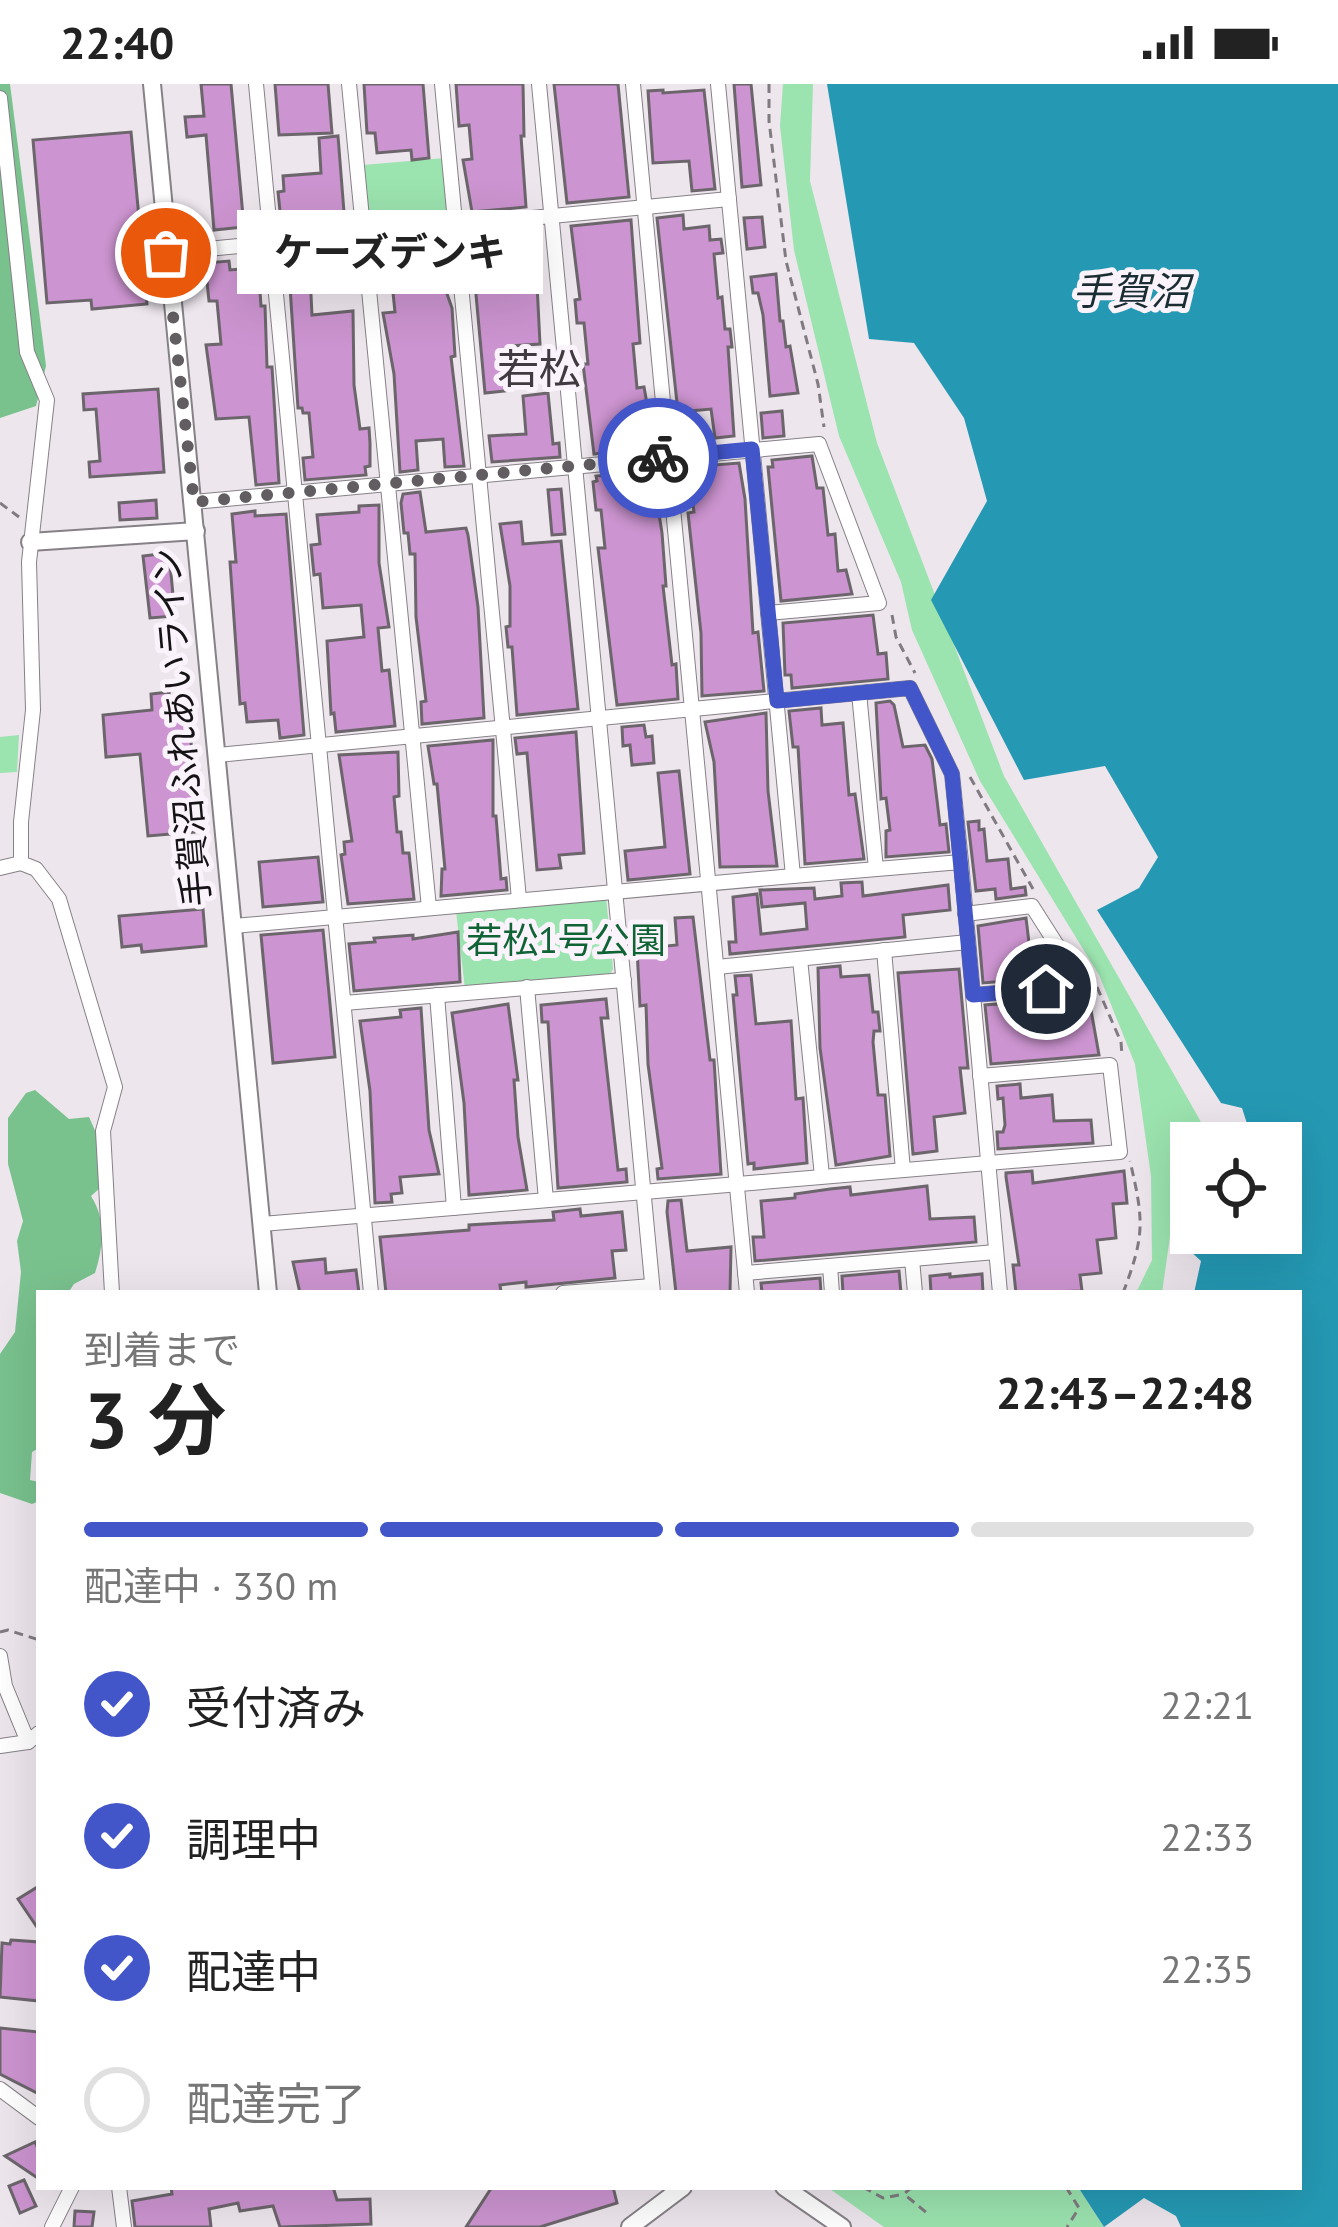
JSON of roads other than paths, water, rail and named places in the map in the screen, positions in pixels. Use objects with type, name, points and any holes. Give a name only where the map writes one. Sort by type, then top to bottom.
[{"type":"street","name":"手賀沼ふれあいライン","points":[[152,84],[268,1290]]},
{"type":"street","points":[[256,84],[371,1290]]},
{"type":"street","points":[[350,84],[429,908]]},
{"type":"street","points":[[442,84],[519,899]]},
{"type":"street","points":[[539,84],[652,1289]]},
{"type":"street","points":[[633,84],[747,1290]]},
{"type":"street","points":[[718,84],[793,876]]},
{"type":"street","points":[[0,98],[27,352],[47,400],[30,542],[33,710],[21,863]]},
{"type":"street","points":[[166,253],[729,199]]},
{"type":"street","points":[[194,502],[819,445],[879,603],[768,614]]},
{"type":"street","points":[[30,542],[196,531]]},
{"type":"street","points":[[218,755],[910,688],[952,774],[1000,1290]]},
{"type":"street","points":[[859,693],[876,869]]},
{"type":"street","points":[[234,926],[961,862]]},
{"type":"street","points":[[0,868],[21,863],[36,869],[59,899],[115,1087],[103,1131],[112,1290]]},
{"type":"street","points":[[965,914],[1032,906],[1083,986],[973,995]]},
{"type":"street","points":[[717,967],[968,942]]},
{"type":"street","points":[[884,950],[903,1170]]},
{"type":"street","points":[[800,959],[822,1176]]},
{"type":"street","points":[[344,1003],[623,980]]},
{"type":"street","points":[[527,987],[546,1200]]},
{"type":"street","points":[[437,995],[454,1208]]},
{"type":"street","points":[[262,1224],[1120,1151],[1110,1066],[980,1076]]},
{"type":"street","points":[[745,1273],[996,1252]]},
{"type":"street","points":[[912,1259],[915,1290]]},
{"type":"street","points":[[830,1266],[832,1290]]},
{"type":"street","points":[[0,1657],[5,1686],[34,1738],[0,1747]]},
{"type":"street","points":[[0,2089],[36,2116]]},
{"type":"street","points":[[52,2227],[70,2190]]},
{"type":"street","points":[[119,2190],[124,2227]]},
{"type":"street","points":[[630,2227],[649,2222],[680,2190]]},
{"type":"street","points":[[788,2190],[842,2227]]},
{"type":"water","name":"手賀沼","points":[[827,84],[1338,84],[1338,2227],[1181,2227],[1176,2216],[1144,2198],[1104,2227],[1080,2190],[1302,2190],[1302,1290],[1195,1290],[1201,1261],[1193,1254],[1302,1254],[1302,1122],[1246,1122],[1242,1108],[1221,1103],[1097,910],[1139,888],[1158,857],[1105,766],[1024,780],[931,600],[987,501],[964,418],[914,343],[869,339]]},
{"type":"place","name":"ケーズデンキ","points":[[166,253]]},
{"type":"district","name":"若松","points":[[539,369]]},
{"type":"park label","name":"若松1号公園","points":[[566,940]]}]
